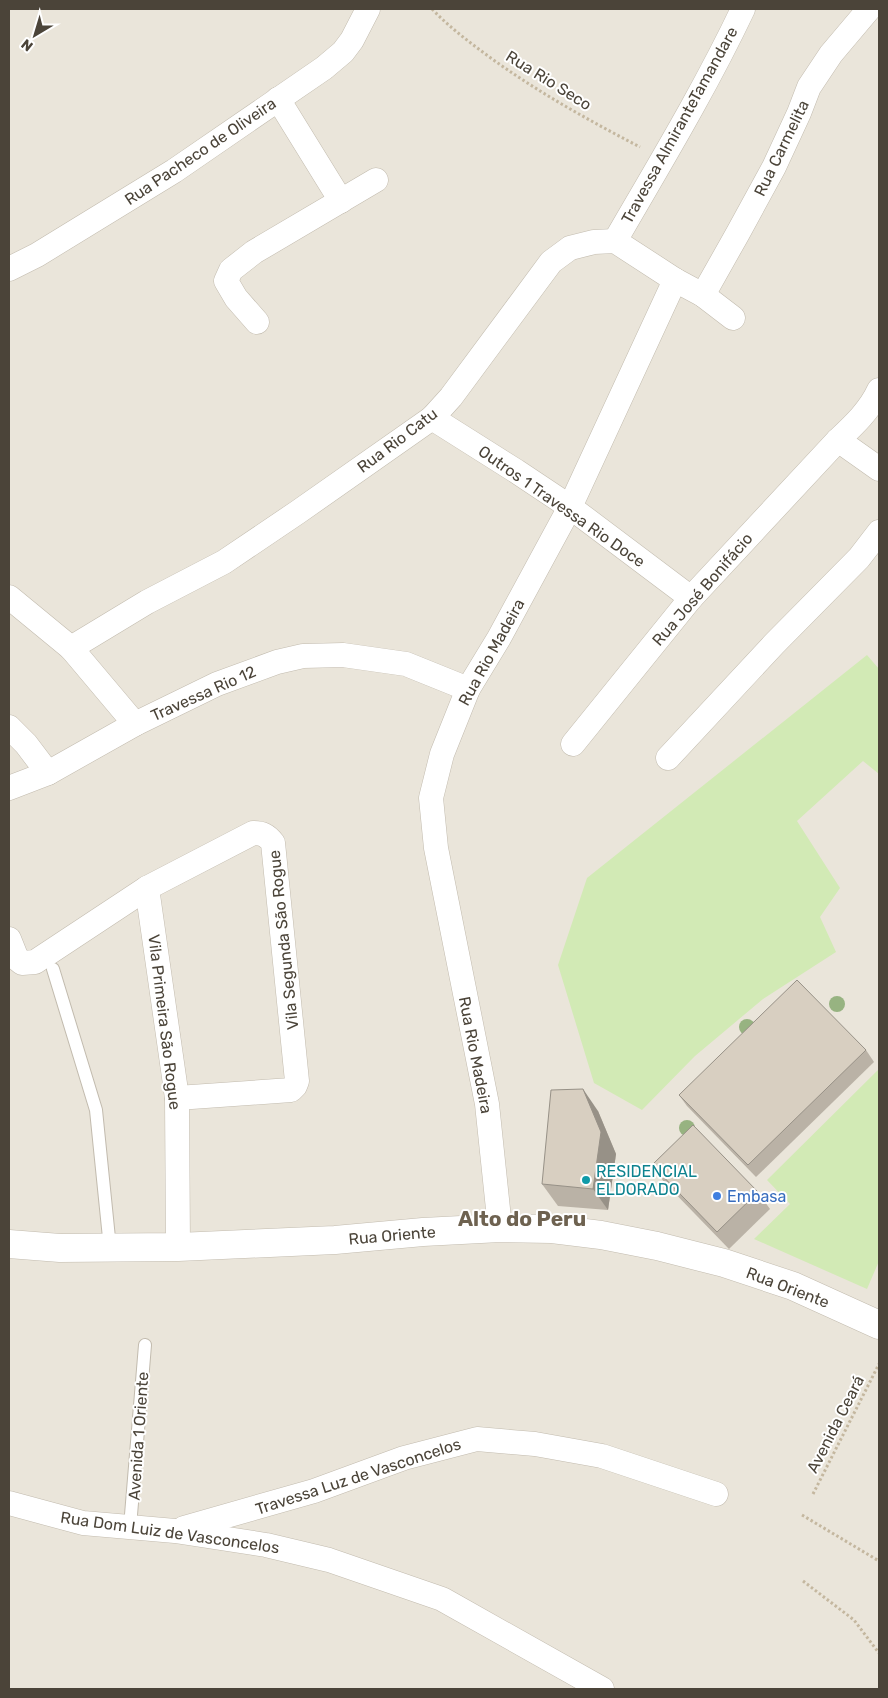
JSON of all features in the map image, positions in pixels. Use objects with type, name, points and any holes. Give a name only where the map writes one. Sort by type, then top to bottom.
[{"type":"street","name":"Rua Pacheco de Oliveira","points":[[9,269],[37,255],[174,171],[278,100],[344,52],[368,9]]},
{"type":"street","name":"Travessa AlmiranteTamandare","points":[[615,241],[662,160],[729,37],[742,9]]},
{"type":"street","name":"Rua Carmelita","points":[[703,295],[774,167],[809,87],[831,54],[869,9]]},
{"type":"street","points":[[278,100],[340,201]]},
{"type":"street","points":[[257,322],[236,298],[226,281],[231,270],[254,252],[376,180]]},
{"type":"street","points":[[615,241],[675,280],[703,295],[733,318]]},
{"type":"street","name":"Rua Rio Catu","points":[[71,648],[147,602],[224,562],[432,418],[451,397],[551,262],[570,248],[594,242],[615,241]]},
{"type":"street","name":"Rua Rio Madeira","points":[[500,1228],[487,1104],[436,848],[431,798],[442,754],[468,689],[499,638],[570,508],[675,280]]},
{"type":"street","name":"Rua José Bonifácio","points":[[573,744],[690,598],[859,420],[879,390]]},
{"type":"street","name":"Outros 1 Travessa Rio Doce","points":[[432,418],[570,508],[690,598]]},
{"type":"street","points":[[838,440],[879,469]]},
{"type":"street","points":[[668,758],[774,644],[859,558],[879,532]]},
{"type":"street","points":[[9,597],[71,648],[135,724]]},
{"type":"street","name":"Travessa Rio 12","points":[[9,788],[48,773],[135,724],[217,684],[277,662],[303,656],[343,655],[406,664],[468,689]]},
{"type":"street","points":[[9,727],[26,744],[48,773]]},
{"type":"street","name":"Vila Segunda São Rogue","points":[[9,940],[17,959],[22,963],[35,962],[146,888],[253,833],[268,836],[273,843],[297,1081],[291,1090],[177,1098]]},
{"type":"street","name":"Vila Primeira São Rogue","points":[[146,888],[177,1098],[178,1247]]},
{"type":"street","name":"Rua Oriente","points":[[9,1244],[60,1248],[178,1247],[335,1240],[422,1232],[500,1228],[552,1229],[601,1235],[657,1246],[724,1263],[793,1286],[879,1325]]},
{"type":"street","name":"Travessa Luz de Vasconcelos","points":[[175,1531],[314,1491],[404,1458],[477,1439],[535,1444],[602,1456],[716,1494]]},
{"type":"street","name":"Rua Dom Luiz de Vasconcelos","points":[[9,1503],[83,1523],[175,1531],[266,1545],[329,1560],[442,1599],[600,1689]]},
{"type":"lane","points":[[53,969],[96,1110],[110,1248]]},
{"type":"lane","name":"Avenida 1 Oriente","points":[[130,1527],[145,1345]]},
{"type":"path","name":"Rua Rio Seco","points":[[432,9],[449,27],[514,75],[582,117],[662,160]]},
{"type":"path","name":"Avenida Ceará","points":[[813,1494],[879,1364]]},
{"type":"path","points":[[802,1515],[879,1561]]},
{"type":"path","points":[[802,1581],[854,1620],[879,1654]]},
{"type":"shaded area","name":"Alto do Peru","points":[[9,9],[879,9],[879,1689],[9,1689]]},
{"type":"green space","points":[[867,655],[879,669],[879,774],[863,761],[797,821],[840,888],[820,917],[836,952],[763,999],[695,1056],[642,1110],[594,1083],[558,965],[587,878]]},
{"type":"green space","points":[[879,1069],[879,1261],[867,1289],[754,1239],[790,1204],[767,1180]]},
{"type":"building","points":[[797,980],[866,1050],[748,1165],[679,1095]]},
{"type":"building","points":[[583,1089],[601,1132],[593,1189],[542,1184],[551,1090]]},
{"type":"building","name":"Embasa","points":[[693,1125],[758,1192],[717,1232],[652,1165]]},
{"type":"place","name":"RESIDENCIAL ELDORADO","points":[[586,1180]]},
{"type":"place","name":"Embasa","points":[[717,1196]]},
{"type":"district","name":"Alto do Peru","points":[[522,1219]]}]
